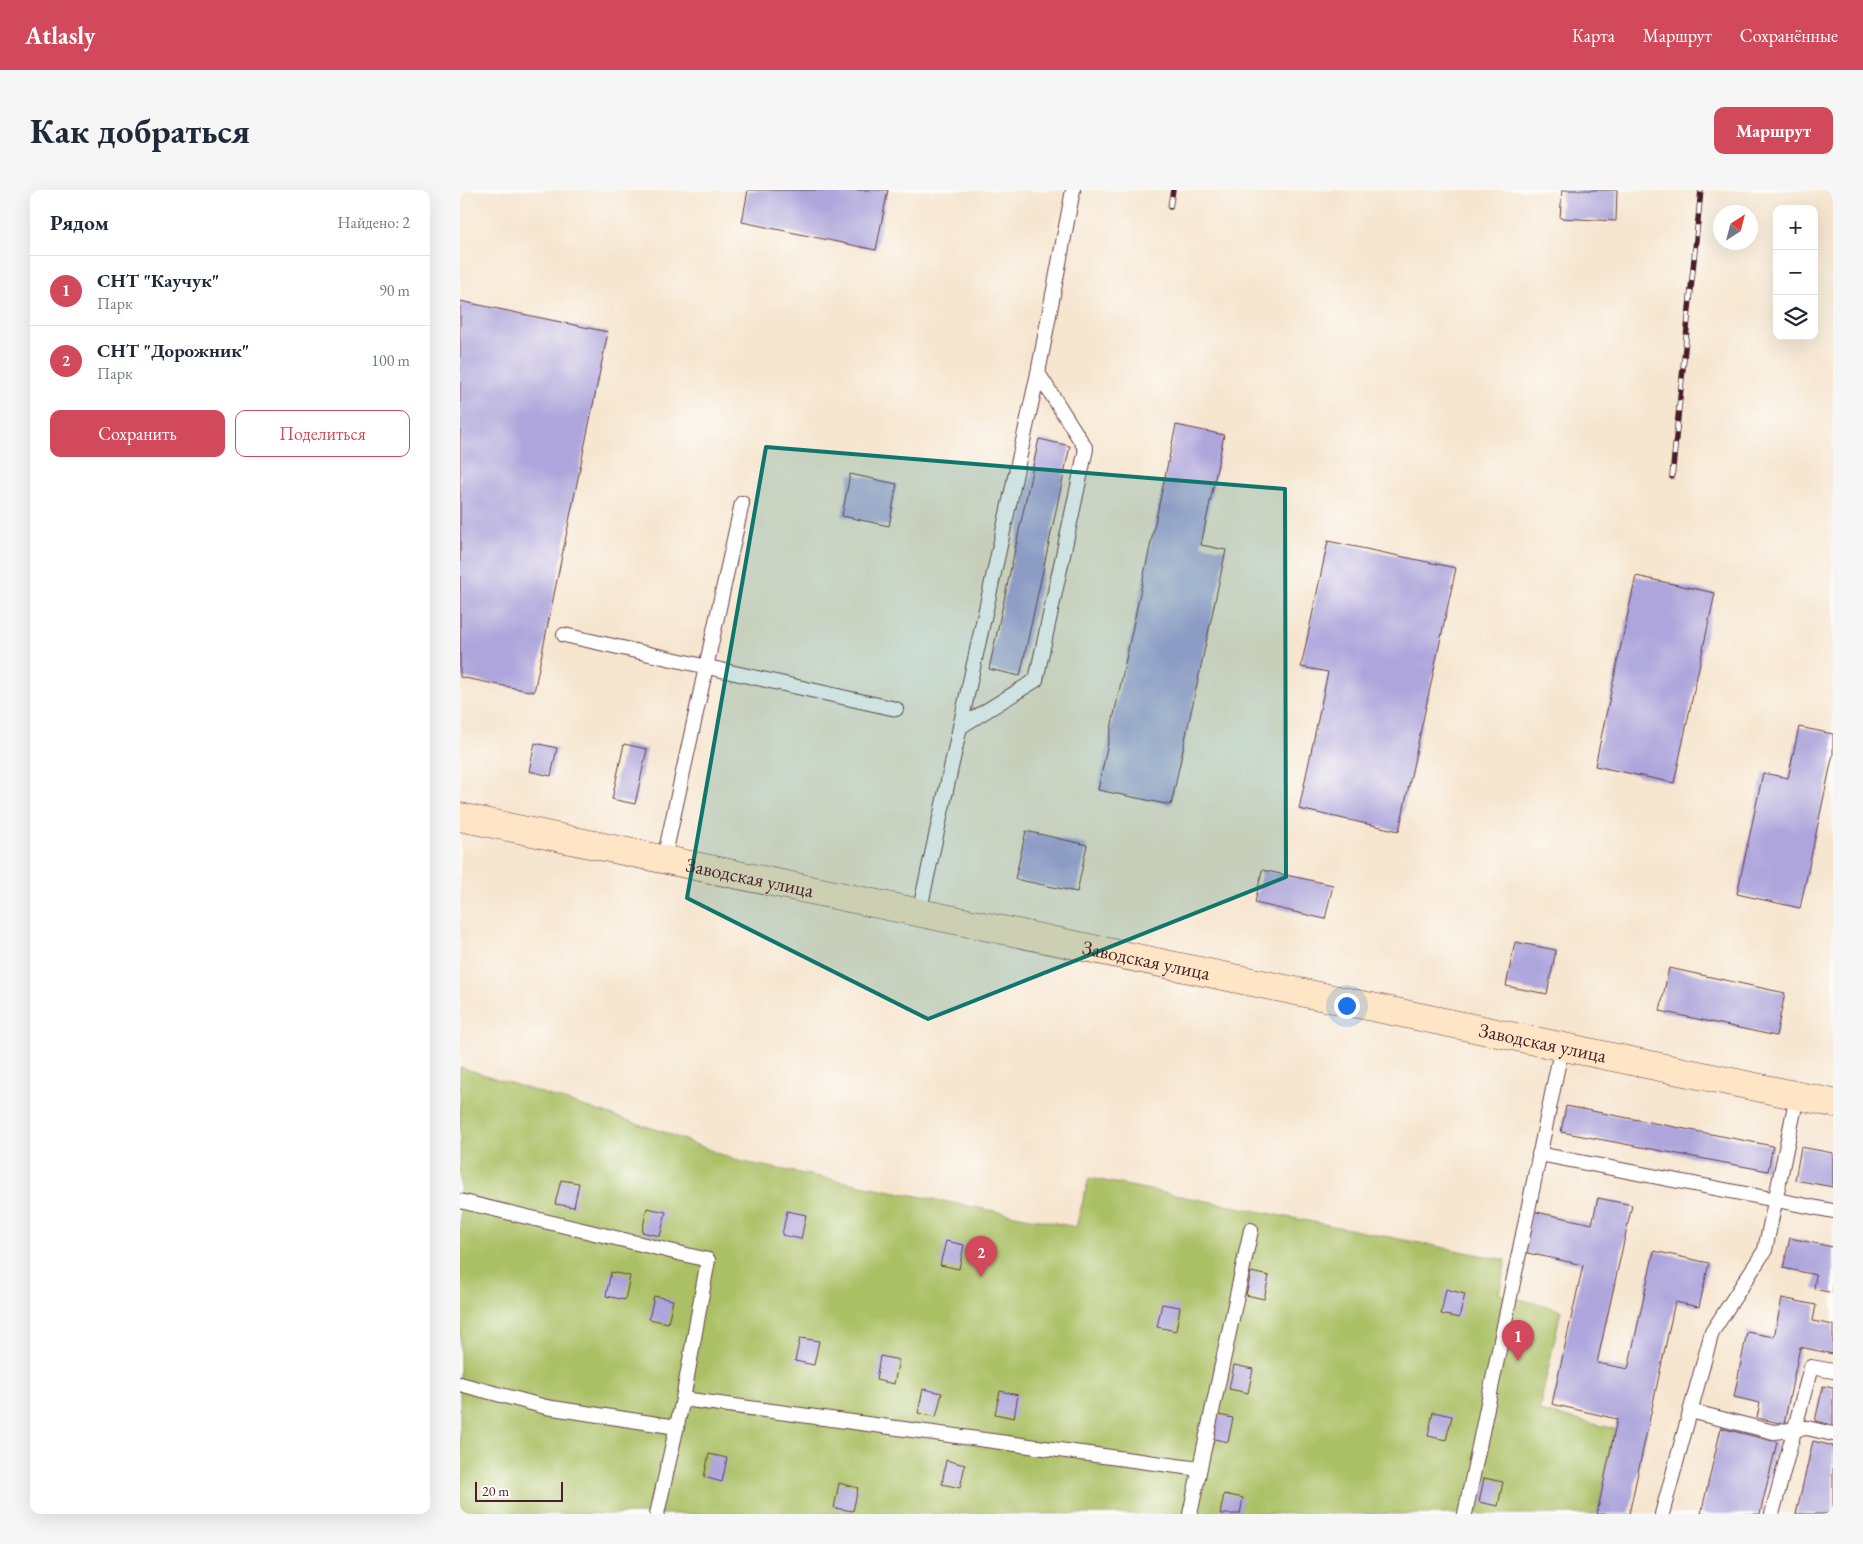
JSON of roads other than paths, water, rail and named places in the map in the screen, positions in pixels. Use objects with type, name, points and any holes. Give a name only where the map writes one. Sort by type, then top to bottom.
[{"type":"main road","name":"Заводская улица","points":[[460,817],[1833,1104]]},
{"type":"lane","points":[[920,913],[1038,373],[1073,190]]},
{"type":"lane","points":[[960,727],[1036,680],[1086,449],[1038,373]]},
{"type":"lane","points":[[664,859],[742,504]]},
{"type":"lane","points":[[564,635],[896,709]]},
{"type":"lane","points":[[1465,1514],[1562,1046]]},
{"type":"lane","points":[[1662,1514],[1712,1332],[1765,1250],[1797,1096]]},
{"type":"lane","points":[[1539,1154],[1833,1211]]},
{"type":"lane","points":[[460,1201],[708,1260],[683,1398],[657,1514]]},
{"type":"lane","points":[[1190,1514],[1251,1230]]},
{"type":"lane","points":[[1772,1514],[1810,1367],[1833,1372]]},
{"type":"lane","points":[[460,1384],[546,1407],[677,1427]]},
{"type":"lane","points":[[683,1398],[1199,1469]]},
{"type":"lane","points":[[1690,1411],[1774,1432],[1807,1428],[1833,1434]]},
{"type":"railway","points":[[1170,207],[1173,190]]},
{"type":"railway","points":[[1672,477],[1701,190]]},
{"type":"place","name":"СНТ \"Дорожник\"","points":[[981,1277]]},
{"type":"place","name":"СНТ \"Каучук\"","points":[[1518,1361]]}]
